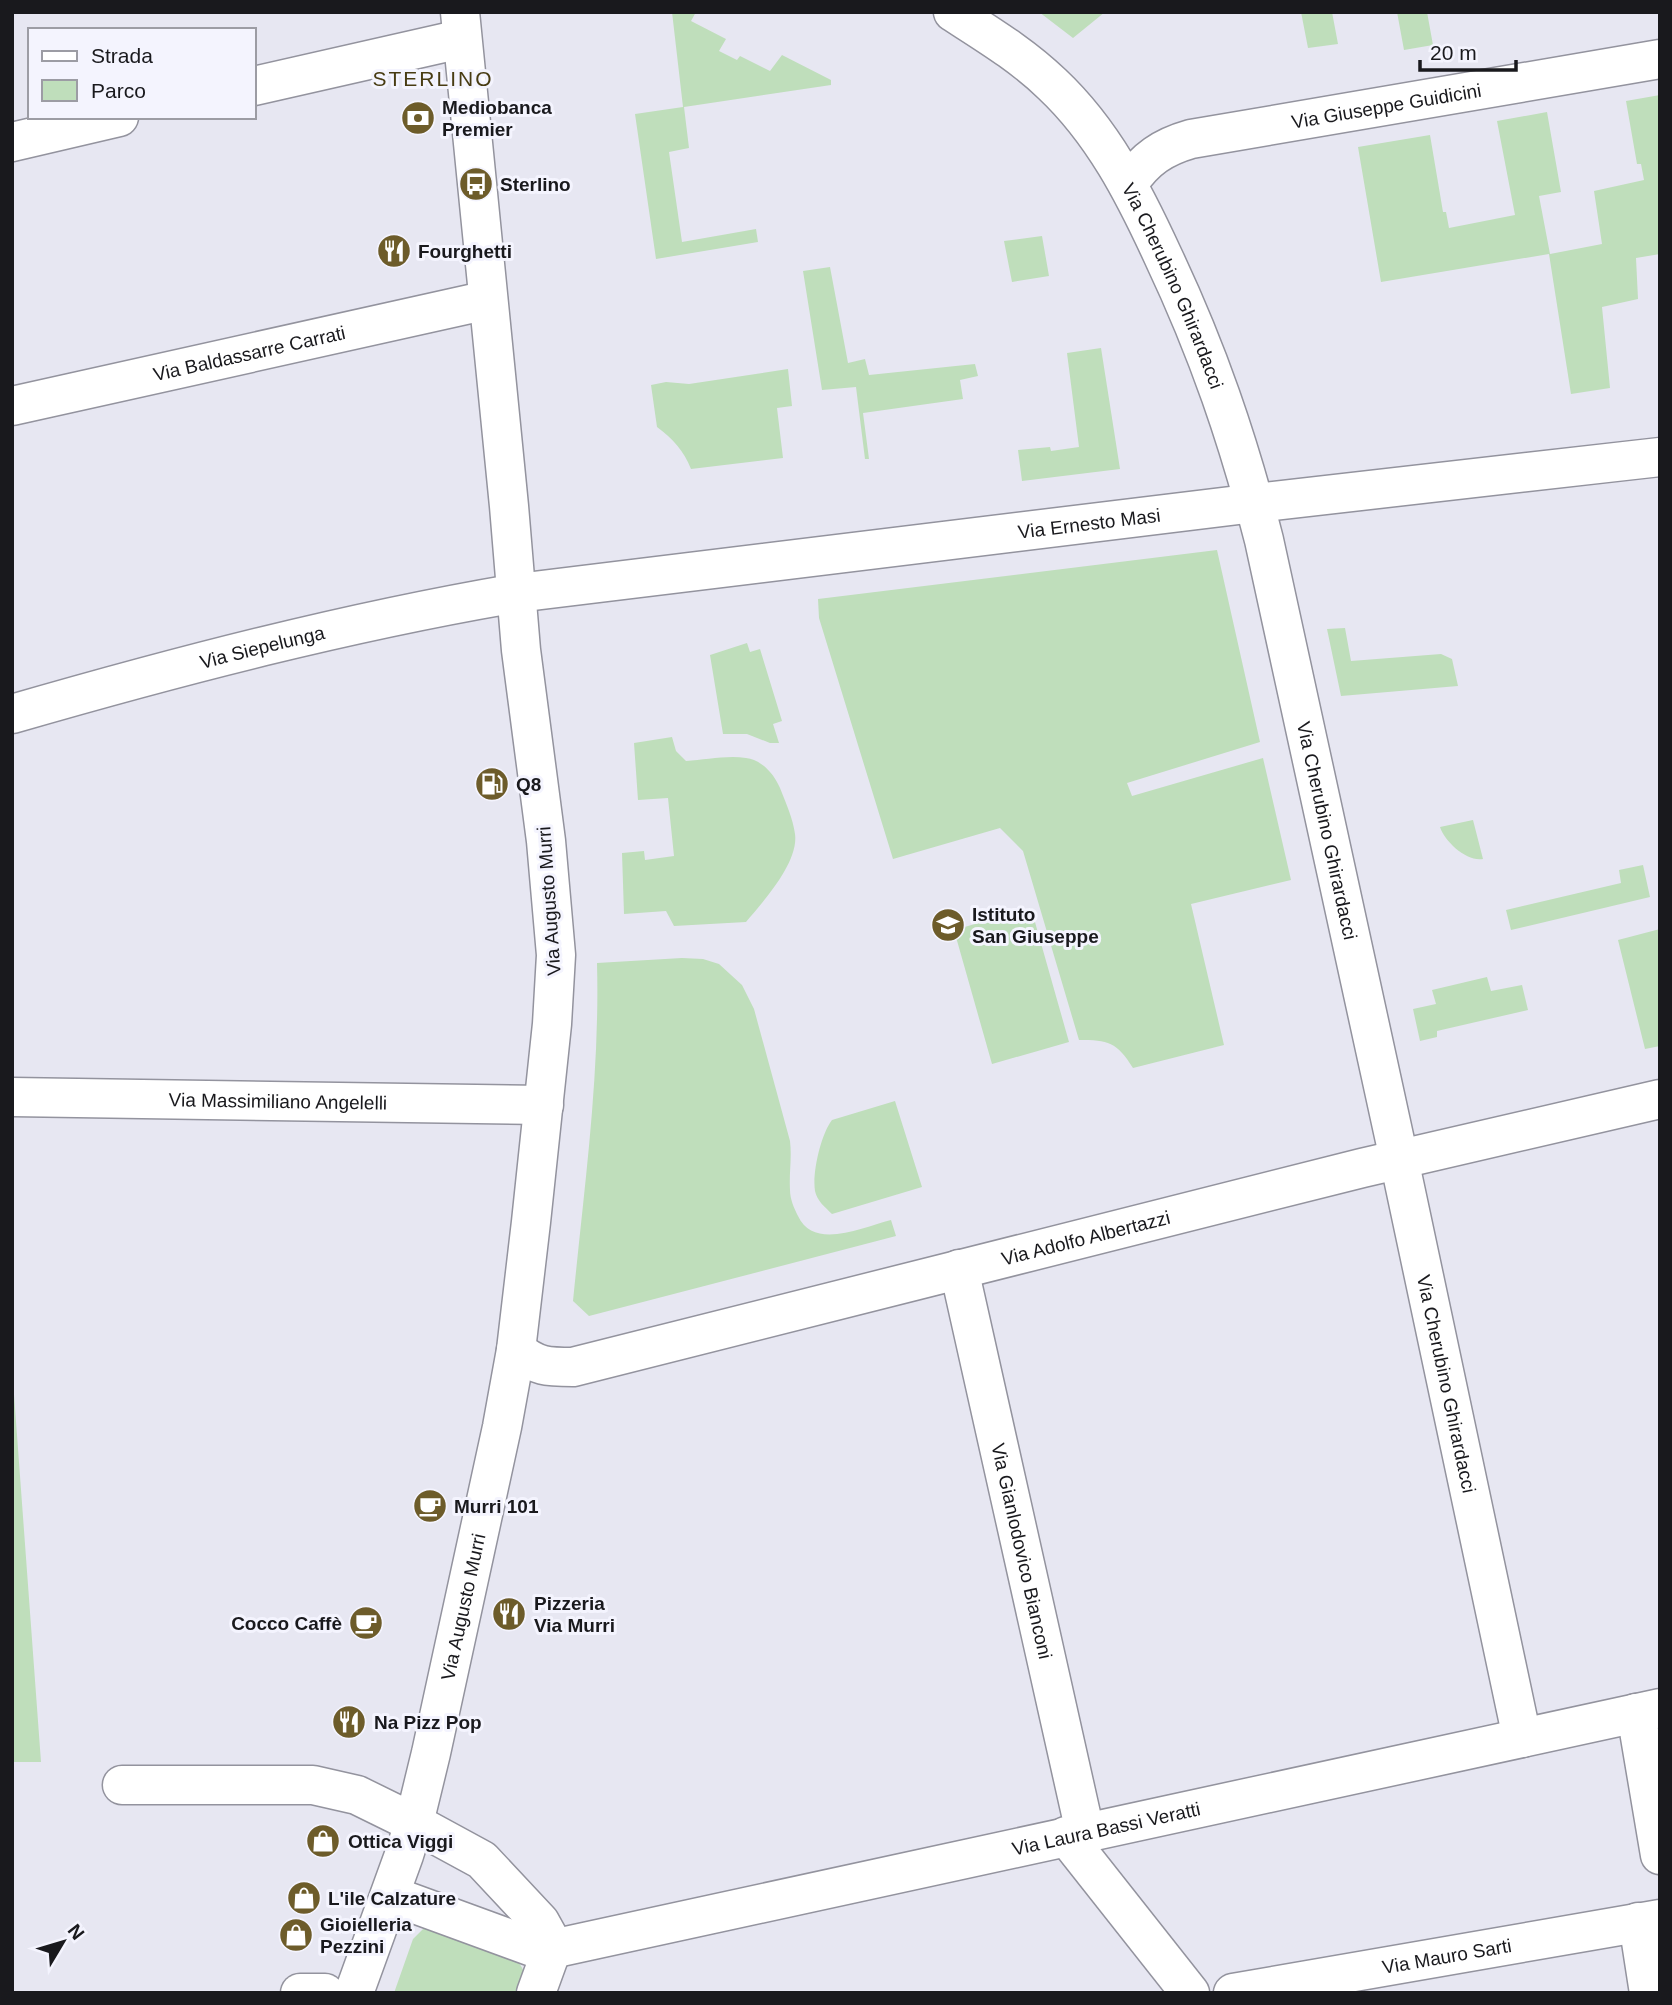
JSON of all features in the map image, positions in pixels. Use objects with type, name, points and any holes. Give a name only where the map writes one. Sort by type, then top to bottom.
[{"type":"street","name":"Via Cherubino Ghirardacci","points":[[953,12],[1004,44],[1052,83],[1111,154],[1129,183],[1222,392],[1255,503],[1399,1159],[1522,1738]]},
{"type":"street","points":[[256,85],[461,25]]},
{"type":"street","name":"Via Augusto Murri","points":[[354,1993],[414,1823],[502,1427],[516,1350],[544,1105],[556,955],[546,841],[521,650],[461,25]]},
{"type":"street","name":"Via Giuseppe Guidicini","points":[[1129,183],[1139,167],[1157,152],[1191,139],[1660,59]]},
{"type":"street","points":[[12,142],[110,119]]},
{"type":"street","name":"Via Baldassarre Carrati","points":[[12,406],[488,300]]},
{"type":"street","name":"Via Ernesto Masi","points":[[517,593],[1255,503],[1660,457]]},
{"type":"street","name":"Via Siepelunga","points":[[12,714],[254,650],[448,605],[517,593]]},
{"type":"street","name":"Via Massimiliano Angelelli","points":[[12,1097],[544,1105]]},
{"type":"street","name":"Via Adolfo Albertazzi","points":[[516,1350],[531,1362],[548,1367],[573,1367],[1399,1159],[1660,1099]]},
{"type":"street","name":"Via Gianlodovico Bianconi","points":[[959,1269],[1075,1834]]},
{"type":"street","points":[[1648,1711],[1660,1855]]},
{"type":"street","name":"Via Laura Bassi Veratti","points":[[552,1949],[1648,1711]]},
{"type":"street","points":[[122,1785],[313,1785],[357,1795],[414,1823],[482,1860],[540,1922],[552,1949],[536,1993]]},
{"type":"street","points":[[1075,1834],[1190,1993]]},
{"type":"street","points":[[390,1895],[535,1948],[552,1949]]},
{"type":"street","points":[[1649,1920],[1649,1993]]},
{"type":"street","name":"Via Mauro Sarti","points":[[1233,1993],[1649,1920]]},
{"type":"street","points":[[300,1993],[325,1993]]},
{"type":"green space","points":[[672,12],[696,12],[691,21],[726,39],[719,51],[737,60],[740,56],[770,71],[782,55],[831,80],[831,85],[684,107],[689,148],[669,152],[682,242],[756,229],[758,242],[656,259],[635,114],[683,107]]},
{"type":"green space","points":[[1039,12],[1105,12],[1073,38]]},
{"type":"green space","points":[[1301,12],[1332,12],[1338,44],[1308,48]]},
{"type":"green space","points":[[1397,12],[1427,12],[1433,45],[1404,50]]},
{"type":"green space","points":[[1660,95],[1660,254],[1636,258],[1638,299],[1602,307],[1610,388],[1571,394],[1549,254],[1381,282],[1358,147],[1430,135],[1443,212],[1446,212],[1449,228],[1515,215],[1497,121],[1547,112],[1561,192],[1539,196],[1550,254],[1602,244],[1594,191],[1644,180],[1641,164],[1637,164],[1626,101]]},
{"type":"green space","points":[[1042,236],[1049,276],[1012,282],[1004,241]]},
{"type":"green space","points":[[830,267],[848,363],[865,359],[869,375],[975,364],[978,376],[960,380],[963,399],[863,413],[869,459],[865,459],[856,387],[822,390],[803,271]]},
{"type":"green space","points":[[1101,348],[1120,469],[1022,481],[1018,450],[1050,447],[1051,451],[1079,447],[1067,353]]},
{"type":"green space","points":[[788,369],[792,406],[777,408],[783,458],[691,469],[677,446],[657,427],[651,385],[666,382],[689,384]]},
{"type":"green space","points":[[1217,550],[1260,742],[1127,783],[1132,796],[1263,758],[1291,880],[1191,904],[1224,1045],[1133,1068],[1111,1044],[1079,1040],[1023,851],[1000,828],[893,859],[819,618],[818,599]]},
{"type":"green space","points":[[1345,628],[1351,661],[1441,654],[1452,659],[1458,686],[1341,696],[1327,629]]},
{"type":"green space","points":[[747,643],[750,652],[760,649],[782,721],[773,724],[779,743],[770,743],[747,734],[723,734],[710,655]]},
{"type":"green space","points":[[672,737],[676,751],[686,761],[731,757],[752,759],[767,768],[785,799],[795,834],[795,845],[786,869],[746,922],[674,926],[666,911],[624,914],[622,853],[644,851],[645,860],[674,856],[668,798],[638,800],[634,743]]},
{"type":"green space","points":[[1473,820],[1483,859],[1470,857],[1457,850],[1440,827]]},
{"type":"green space","points":[[1643,865],[1650,897],[1511,930],[1506,910],[1621,883],[1619,870]]},
{"type":"green space","points":[[1031,908],[1069,1042],[992,1064],[954,930]]},
{"type":"green space","points":[[1660,929],[1660,1046],[1645,1049],[1618,940]]},
{"type":"green space","points":[[703,959],[719,964],[742,985],[754,1009],[790,1141],[791,1200],[805,1227],[815,1232],[840,1234],[891,1220],[896,1236],[589,1316],[573,1301],[594,1091],[597,963]]},
{"type":"green space","points":[[1487,977],[1491,991],[1522,985],[1528,1010],[1437,1031],[1437,1037],[1420,1041],[1413,1009],[1436,1004],[1432,990]]},
{"type":"green space","points":[[895,1101],[922,1187],[832,1214],[818,1198],[814,1183],[818,1154],[828,1126],[832,1120]]},
{"type":"green space","points":[[12,1367],[41,1762],[12,1762]]},
{"type":"green space","points":[[424,1928],[515,1958],[524,1974],[521,1993],[394,1993],[413,1939]]},
{"type":"place","name":"Mediobanca Premier","points":[[418,118]]},
{"type":"place","name":"Sterlino","points":[[476,184]]},
{"type":"place","name":"Fourghetti","points":[[394,251]]},
{"type":"place","name":"Q8","points":[[492,784]]},
{"type":"place","name":"Istituto San Giuseppe","points":[[948,925]]},
{"type":"place","name":"Murri 101","points":[[430,1506]]},
{"type":"place","name":"Pizzeria Via Murri","points":[[509,1614]]},
{"type":"place","name":"Cocco Caffè","points":[[366,1623]]},
{"type":"place","name":"Na Pizz Pop","points":[[349,1722]]},
{"type":"place","name":"Ottica Viggi","points":[[323,1841]]},
{"type":"place","name":"L'ile Calzature","points":[[304,1898]]},
{"type":"place","name":"Gioielleria Pezzini","points":[[296,1935]]},
{"type":"district","name":"STERLINO","points":[[433,78]]}]
